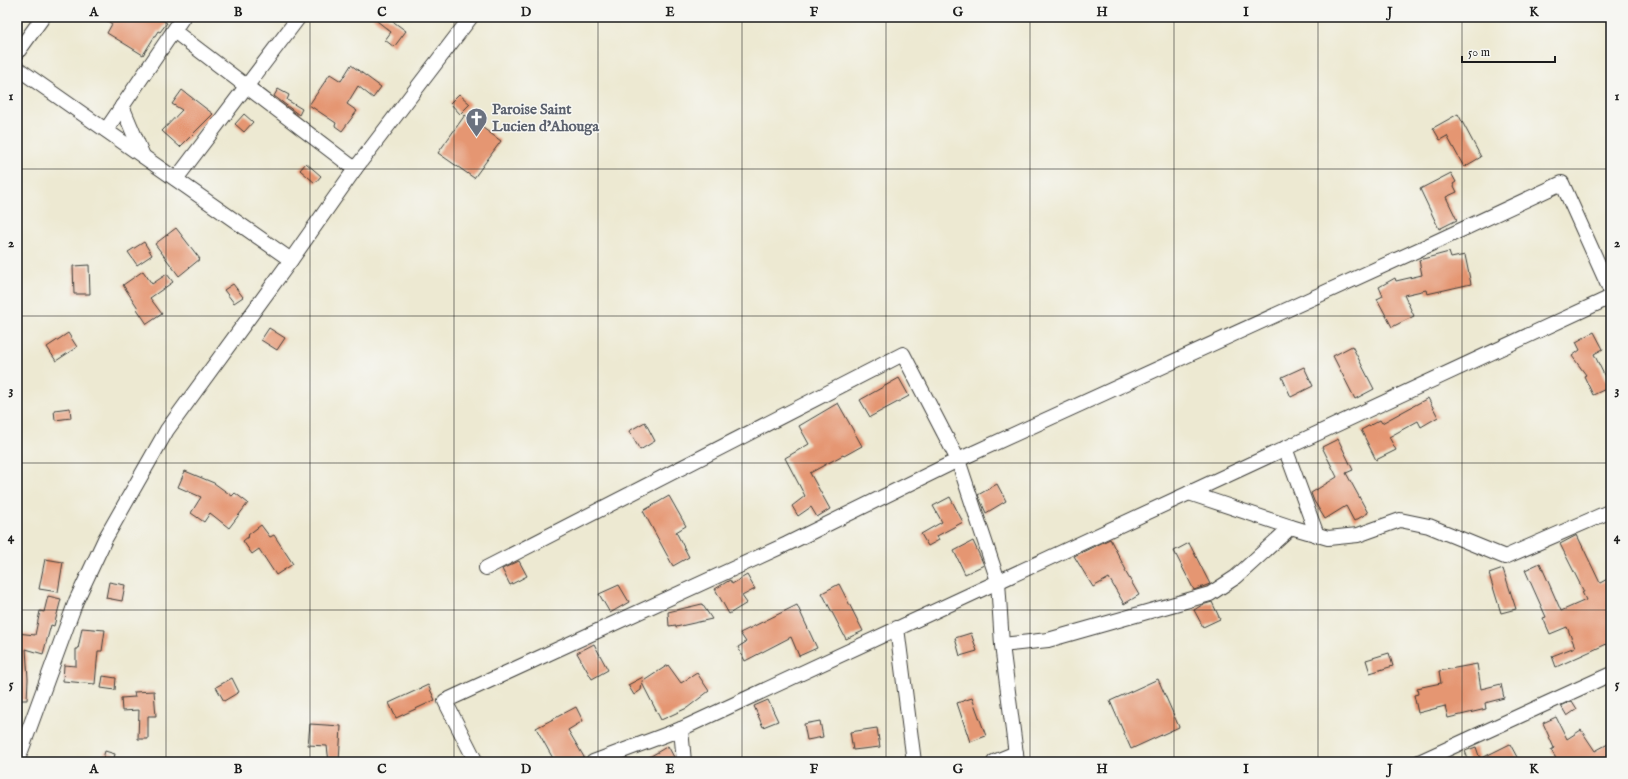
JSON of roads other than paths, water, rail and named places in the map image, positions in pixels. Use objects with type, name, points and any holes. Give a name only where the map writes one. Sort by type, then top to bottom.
[{"type":"street","points":[[17,53],[43,17]]},
{"type":"street","points":[[106,130],[183,17]]},
{"type":"street","points":[[176,179],[300,17]]},
{"type":"street","points":[[17,762],[76,601],[105,539],[167,430],[291,260],[355,169],[471,17]]},
{"type":"street","points":[[174,31],[355,169]]},
{"type":"street","points":[[17,68],[291,260]]},
{"type":"street","points":[[122,106],[143,156]]},
{"type":"street","points":[[476,762],[445,700],[787,544],[958,460],[1562,183],[1611,292]]},
{"type":"street","points":[[593,762],[681,729],[998,580],[1611,297]]},
{"type":"street","points":[[486,568],[903,354],[958,460],[998,580],[1002,645],[1016,757],[994,762]]},
{"type":"street","points":[[1285,448],[1317,535]]},
{"type":"street","points":[[1189,493],[1328,538],[1358,535],[1400,520],[1429,526],[1505,557],[1611,511]]},
{"type":"street","points":[[1002,645],[1048,640],[1210,594],[1236,577],[1291,527]]},
{"type":"street","points":[[897,628],[914,762]]},
{"type":"street","points":[[1419,762],[1611,674]]},
{"type":"street","points":[[681,729],[684,762]]},
{"type":"place","name":"Paroise Saint Lucien d'Ahouga","points":[[477,138]]}]
